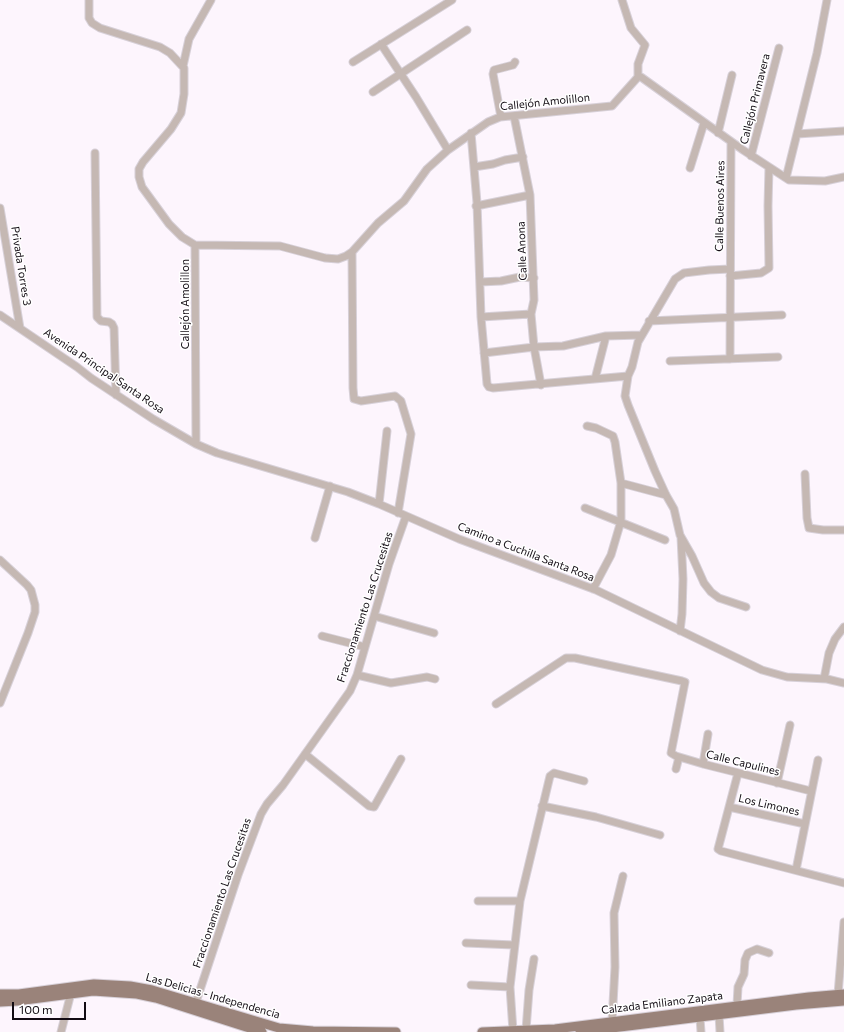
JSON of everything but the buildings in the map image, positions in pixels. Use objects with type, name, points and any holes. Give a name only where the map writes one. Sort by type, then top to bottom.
[{"type":"main road","name":"Las Delicias - Independencia","points":[[0,994],[19,994],[74,986],[110,984],[152,990],[196,1002],[214,1013],[258,1032]]},
{"type":"main road","name":"Las Delicias - Independencia","points":[[0,1002],[93,991],[137,994],[292,1030],[396,1032]]},
{"type":"main road","name":"Calzada Emiliano Zapata","points":[[482,1032],[555,1028],[737,1005],[842,996]]},
{"type":"main road","name":"Calzada Emiliano Zapata","points":[[580,1032],[620,1030],[796,1005],[842,996]]},
{"type":"street","points":[[89,0],[89,18],[92,24],[100,28],[160,47],[170,53],[182,66]]},
{"type":"street","points":[[195,245],[182,237],[169,224],[142,187],[139,177],[139,169],[143,162],[171,129],[181,113],[185,78],[182,66],[189,39],[211,0]]},
{"type":"street","points":[[353,62],[452,0]]},
{"type":"street","points":[[622,0],[630,28],[645,45],[639,59],[638,77],[641,77],[751,156],[786,178],[794,181],[825,181],[844,177]]},
{"type":"street","points":[[786,178],[817,53],[827,0]]},
{"type":"street","points":[[373,92],[467,30]]},
{"type":"street","points":[[381,44],[400,75],[416,97],[448,150]]},
{"type":"street","name":"Callejón Primavera","points":[[751,156],[779,48]]},
{"type":"street","points":[[501,117],[493,74],[494,70],[514,64],[515,62]]},
{"type":"street","points":[[718,132],[732,75]]},
{"type":"street","name":"Callejón Amolillon","points":[[196,444],[195,245],[280,246],[325,258],[338,259],[352,252],[378,223],[404,201],[426,169],[448,150],[488,122],[501,117],[612,106],[638,77]]},
{"type":"street","name":"Calle Anona","points":[[514,116],[530,194],[534,278],[534,300],[531,314],[540,385]]},
{"type":"street","points":[[690,168],[704,123]]},
{"type":"street","points":[[797,134],[844,131]]},
{"type":"street","points":[[471,133],[476,189],[485,375],[489,387],[540,385],[628,376]]},
{"type":"street","name":"Calle Buenos Aires","points":[[730,359],[732,142]]},
{"type":"street","points":[[95,153],[98,317],[101,321],[112,324],[114,328],[116,395]]},
{"type":"street","points":[[474,167],[523,157]]},
{"type":"street","points":[[680,631],[683,579],[680,534],[674,510],[666,495],[625,396],[628,376],[641,335],[675,279],[684,273],[703,270],[761,273],[769,268],[769,167]]},
{"type":"street","points":[[476,206],[530,194]]},
{"type":"street","name":"Privada Torres 3","points":[[0,208],[2,231],[20,328]]},
{"type":"street","points":[[352,252],[354,399],[362,401],[395,396],[401,401],[411,434],[398,513]]},
{"type":"street","points":[[480,282],[501,281],[520,277],[534,278]]},
{"type":"street","points":[[481,316],[531,314]]},
{"type":"street","name":"Avenida Principal Santa Rosa","points":[[0,315],[116,395],[196,444]]},
{"type":"street","points":[[649,321],[782,315]]},
{"type":"street","points":[[484,353],[534,347],[563,346],[606,336],[641,335]]},
{"type":"street","points":[[595,379],[606,336]]},
{"type":"street","points":[[670,361],[778,357]]},
{"type":"street","points":[[587,426],[596,428],[613,436],[621,483],[621,521],[611,555],[594,589]]},
{"type":"street","points":[[379,504],[387,431]]},
{"type":"street","name":"Camino a Cuchilla Santa Rosa","points":[[196,444],[217,453],[330,486],[379,504],[459,539],[594,589],[762,670],[787,677],[824,679],[844,683]]},
{"type":"street","points":[[805,474],[807,518],[809,528],[844,530]]},
{"type":"street","points":[[621,483],[666,495]]},
{"type":"street","points":[[315,538],[330,486]]},
{"type":"street","points":[[585,508],[621,521],[665,540]]},
{"type":"street","name":"Fraccionamiento Las Crucesitas","points":[[196,1002],[238,875],[261,814],[350,691],[365,647],[389,564],[406,516]]},
{"type":"street","points":[[680,534],[704,583],[711,592],[719,598],[746,607]]},
{"type":"street","points":[[0,560],[31,590],[35,605],[35,612],[0,703]]},
{"type":"street","points":[[374,616],[434,633]]},
{"type":"street","points":[[824,679],[829,653],[835,639],[844,628]]},
{"type":"street","points":[[322,636],[365,647]]},
{"type":"street","name":"Calle Capulines","points":[[496,704],[566,658],[575,658],[685,682],[671,753],[703,764],[811,791]]},
{"type":"street","points":[[356,675],[391,683],[427,678],[435,679]]},
{"type":"street","points":[[777,783],[790,725]]},
{"type":"street","points":[[703,764],[708,734]]},
{"type":"street","points":[[305,754],[370,806],[374,807],[401,759]]},
{"type":"street","points":[[676,769],[679,757]]},
{"type":"street","points":[[796,870],[818,760]]},
{"type":"street","points":[[514,1031],[510,987],[514,945],[520,901],[542,806],[552,774],[554,773],[584,780]]},
{"type":"street","points":[[738,773],[718,849],[844,883]]},
{"type":"street","points":[[542,806],[596,817],[660,834]]},
{"type":"street","name":"Los Limones","points":[[729,807],[805,824]]},
{"type":"street","points":[[612,1022],[615,967],[614,913],[623,876]]},
{"type":"street","points":[[478,901],[520,901]]},
{"type":"street","points":[[842,996],[844,922]]},
{"type":"street","points":[[466,943],[514,945]]},
{"type":"street","points":[[737,1005],[738,987],[744,974],[745,960],[748,953],[757,949],[769,953]]},
{"type":"street","points":[[526,1030],[529,990],[534,959]]},
{"type":"street","points":[[471,985],[510,987]]},
{"type":"street","points":[[61,1032],[71,993]]},
{"type":"street","points":[[719,1015],[720,1032]]},
{"type":"street","points":[[700,1018],[701,1032]]}]
